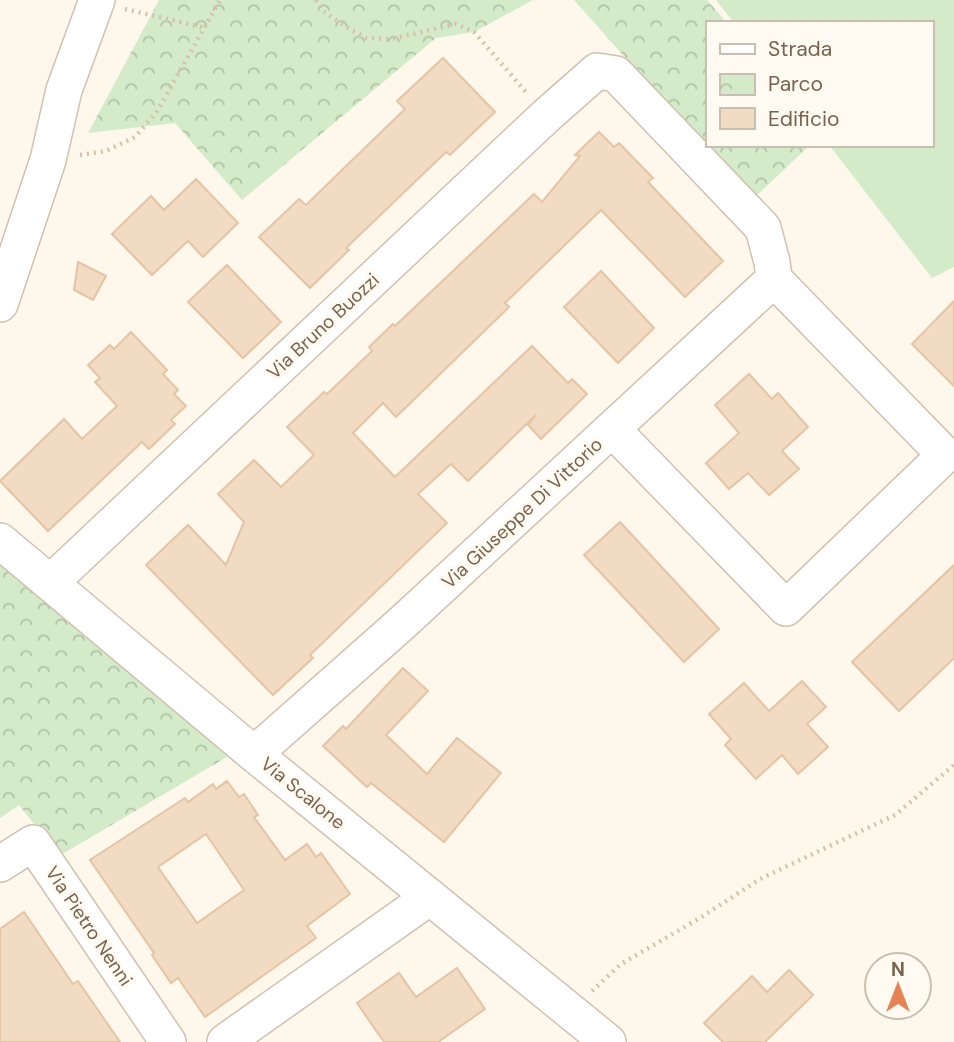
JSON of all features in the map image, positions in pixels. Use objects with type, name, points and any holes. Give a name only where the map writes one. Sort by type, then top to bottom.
[{"type":"street","points":[[0,304],[48,160],[87,1]]},
{"type":"street","name":"Via Bruno Buozzi","points":[[50,583],[597,71],[616,74],[763,228],[773,270]]},
{"type":"street","points":[[612,429],[786,608],[945,455],[773,270]]},
{"type":"street","name":"Via Giuseppe Di Vittorio","points":[[254,754],[401,624],[612,429],[773,270]]},
{"type":"street","name":"Via Scalone","points":[[0,541],[254,754],[608,1042]]},
{"type":"street","name":"Via Pietro Nenni","points":[[0,864],[33,843],[168,1042]]},
{"type":"street","points":[[225,1042],[430,897]]},
{"type":"path","points":[[48,160],[106,151],[135,137],[156,113],[220,0]]},
{"type":"path","points":[[316,0],[323,11],[366,38],[391,39],[456,24],[474,32],[546,116]]},
{"type":"path","points":[[87,1],[206,28]]},
{"type":"path","points":[[572,1012],[621,964],[701,918],[760,879],[895,816],[954,765]]},
{"type":"green space","points":[[159,0],[533,0],[474,32],[436,38],[242,200],[175,123],[88,133]]},
{"type":"green space","points":[[574,0],[707,0],[725,21],[706,21],[706,147],[808,147],[752,200]]},
{"type":"green space","points":[[716,0],[954,0],[954,267],[932,278],[831,147],[933,147],[933,21],[732,21]]},
{"type":"green space","points":[[0,565],[22,579],[232,754],[59,856],[19,805],[0,818]]},
{"type":"building","points":[[443,58],[495,112],[450,155],[446,152],[346,248],[349,250],[310,288],[259,237],[299,199],[306,205],[405,109],[397,101]]},
{"type":"building","points":[[599,132],[614,147],[619,143],[653,178],[648,182],[723,261],[685,297],[601,210],[505,303],[509,307],[396,417],[383,403],[353,433],[395,477],[532,346],[568,383],[572,379],[587,394],[541,439],[528,425],[536,415],[468,481],[451,464],[418,494],[447,523],[310,655],[313,658],[273,695],[146,565],[188,525],[226,565],[244,522],[218,494],[254,460],[281,487],[314,455],[287,427],[324,392],[327,394],[372,351],[369,347],[393,324],[395,326],[534,194],[542,202],[580,156],[575,155]]},
{"type":"building","points":[[196,179],[238,223],[203,257],[188,241],[152,275],[112,234],[151,196],[164,210]]},
{"type":"building","points":[[78,262],[106,276],[93,300],[74,290]]},
{"type":"building","points":[[227,265],[281,322],[243,358],[188,302]]},
{"type":"building","points":[[601,271],[654,328],[618,363],[564,307]]},
{"type":"building","points":[[954,301],[954,386],[912,344]]},
{"type":"building","points":[[131,332],[167,370],[163,374],[178,390],[174,394],[186,406],[171,420],[175,424],[149,449],[142,442],[48,531],[0,481],[64,419],[82,439],[117,406],[95,382],[100,378],[88,365],[110,345],[114,349]]},
{"type":"building","points":[[749,374],[772,399],[778,393],[808,427],[782,451],[799,469],[769,495],[748,473],[729,489],[706,463],[739,433],[715,405]]},
{"type":"building","points":[[620,522],[719,629],[684,662],[584,555]]},
{"type":"building","points":[[954,565],[954,658],[899,711],[852,662]]},
{"type":"building","points":[[403,668],[428,691],[386,735],[427,774],[457,738],[501,773],[444,842],[371,783],[367,787],[323,746],[343,726],[346,729]]},
{"type":"building","points":[[802,681],[826,707],[807,724],[828,747],[798,774],[782,755],[756,779],[725,745],[731,739],[709,714],[744,683],[769,711]]},
{"type":"building","points":[[227,781],[239,797],[244,794],[258,815],[254,817],[285,860],[307,844],[316,857],[321,853],[350,894],[307,926],[316,938],[205,1017],[178,978],[171,983],[152,955],[154,953],[90,860],[185,798],[188,802],[213,784],[216,789]],"holes":[[[206,834],[244,890],[197,923],[158,867]]]},
{"type":"building","points":[[24,912],[73,984],[78,981],[120,1042],[0,1042],[0,929]]},
{"type":"building","points":[[457,968],[485,1009],[438,1042],[384,1042],[357,1003],[399,973],[416,997]]},
{"type":"building","points":[[789,970],[813,995],[765,1042],[723,1042],[704,1023],[752,976],[767,992]]}]
